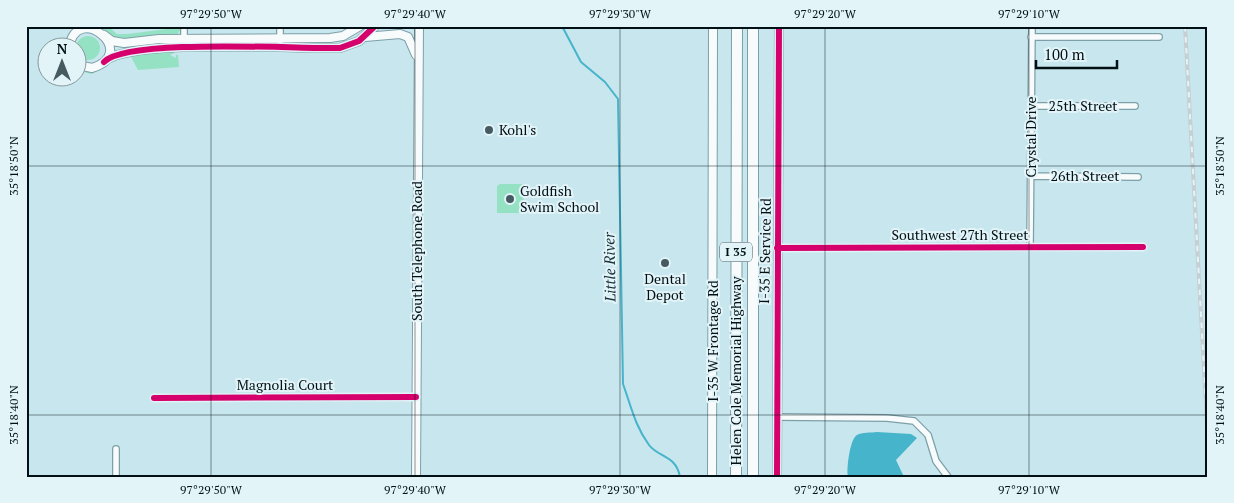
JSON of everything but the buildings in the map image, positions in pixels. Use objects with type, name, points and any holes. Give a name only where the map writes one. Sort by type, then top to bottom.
[{"type":"highway","name":"Helen Cole Memorial Highway","points":[[736,477],[737,26]]},
{"type":"highway","name":"Helen Cole Memorial Highway","points":[[753,26],[754,477]]},
{"type":"street","points":[[184,26],[184,48]]},
{"type":"street","points":[[280,26],[280,48]]},
{"type":"street","points":[[79,29],[91,28],[100,31],[112,41],[124,43],[184,39],[337,38],[351,33],[360,26]]},
{"type":"street","points":[[361,39],[376,26]]},
{"type":"street","name":"South Telephone Road","points":[[416,477],[419,26]]},
{"type":"street","name":"I-35 W Frontage Rd","points":[[712,477],[713,26]]},
{"type":"street","name":"I-35 E Service Rd","points":[[777,477],[779,26]]},
{"type":"street","name":"Crystal Drive","points":[[1030,247],[1032,26]]},
{"type":"street","points":[[100,31],[109,50],[104,62]]},
{"type":"street","points":[[88,67],[92,68],[104,62],[112,55],[154,48],[340,48],[361,39],[382,34],[400,34],[408,37],[418,61]]},
{"type":"street","points":[[1032,37],[1159,37]]},
{"type":"street","name":"25th Street","points":[[1031,106],[1135,106]]},
{"type":"street","name":"26th Street","points":[[1031,176],[1138,177]]},
{"type":"street","name":"Southwest 27th Street","points":[[778,248],[1143,247]]},
{"type":"street","name":"Magnolia Court","points":[[154,398],[416,397]]},
{"type":"street","points":[[777,417],[887,418],[914,421],[928,435],[936,461],[948,477]]},
{"type":"street","points":[[116,449],[116,477]]},
{"type":"green space","points":[[100,26],[108,26],[117,34],[182,27],[177,35],[136,40],[115,37],[107,33]]},
{"type":"green space","points":[[92,37],[99,44],[99,52],[92,59],[88,60],[88,38],[83,38]]},
{"type":"green space","points":[[174,51],[170,55],[176,58],[176,55],[178,55],[179,67],[138,70],[131,57],[116,60],[92,74],[88,73],[88,70],[117,56]]},
{"type":"green space","name":"Goldfish Swim School","points":[[500,184],[524,184],[523,213],[497,213],[497,186]]},
{"type":"water","points":[[861,433],[911,434],[917,438],[896,460],[904,477],[848,477],[849,454],[855,437]]},
{"type":"waterway","name":"Little River","points":[[562,26],[581,62],[605,82],[618,99],[623,384],[644,438],[653,449],[675,465],[680,477]]},
{"type":"railway","points":[[1185,26],[1208,441]]},
{"type":"cycle path","points":[[104,62],[119,55],[178,47],[340,48],[359,41],[375,26]]},
{"type":"cycle path","points":[[777,477],[779,26]]},
{"type":"cycle path","points":[[777,248],[1143,247]]},
{"type":"cycle path","points":[[154,398],[416,397]]},
{"type":"place","name":"Kohl's","points":[[489,130]]},
{"type":"place","name":"Goldfish Swim School","points":[[510,199]]},
{"type":"place","name":"Dental Depot","points":[[665,263]]}]
